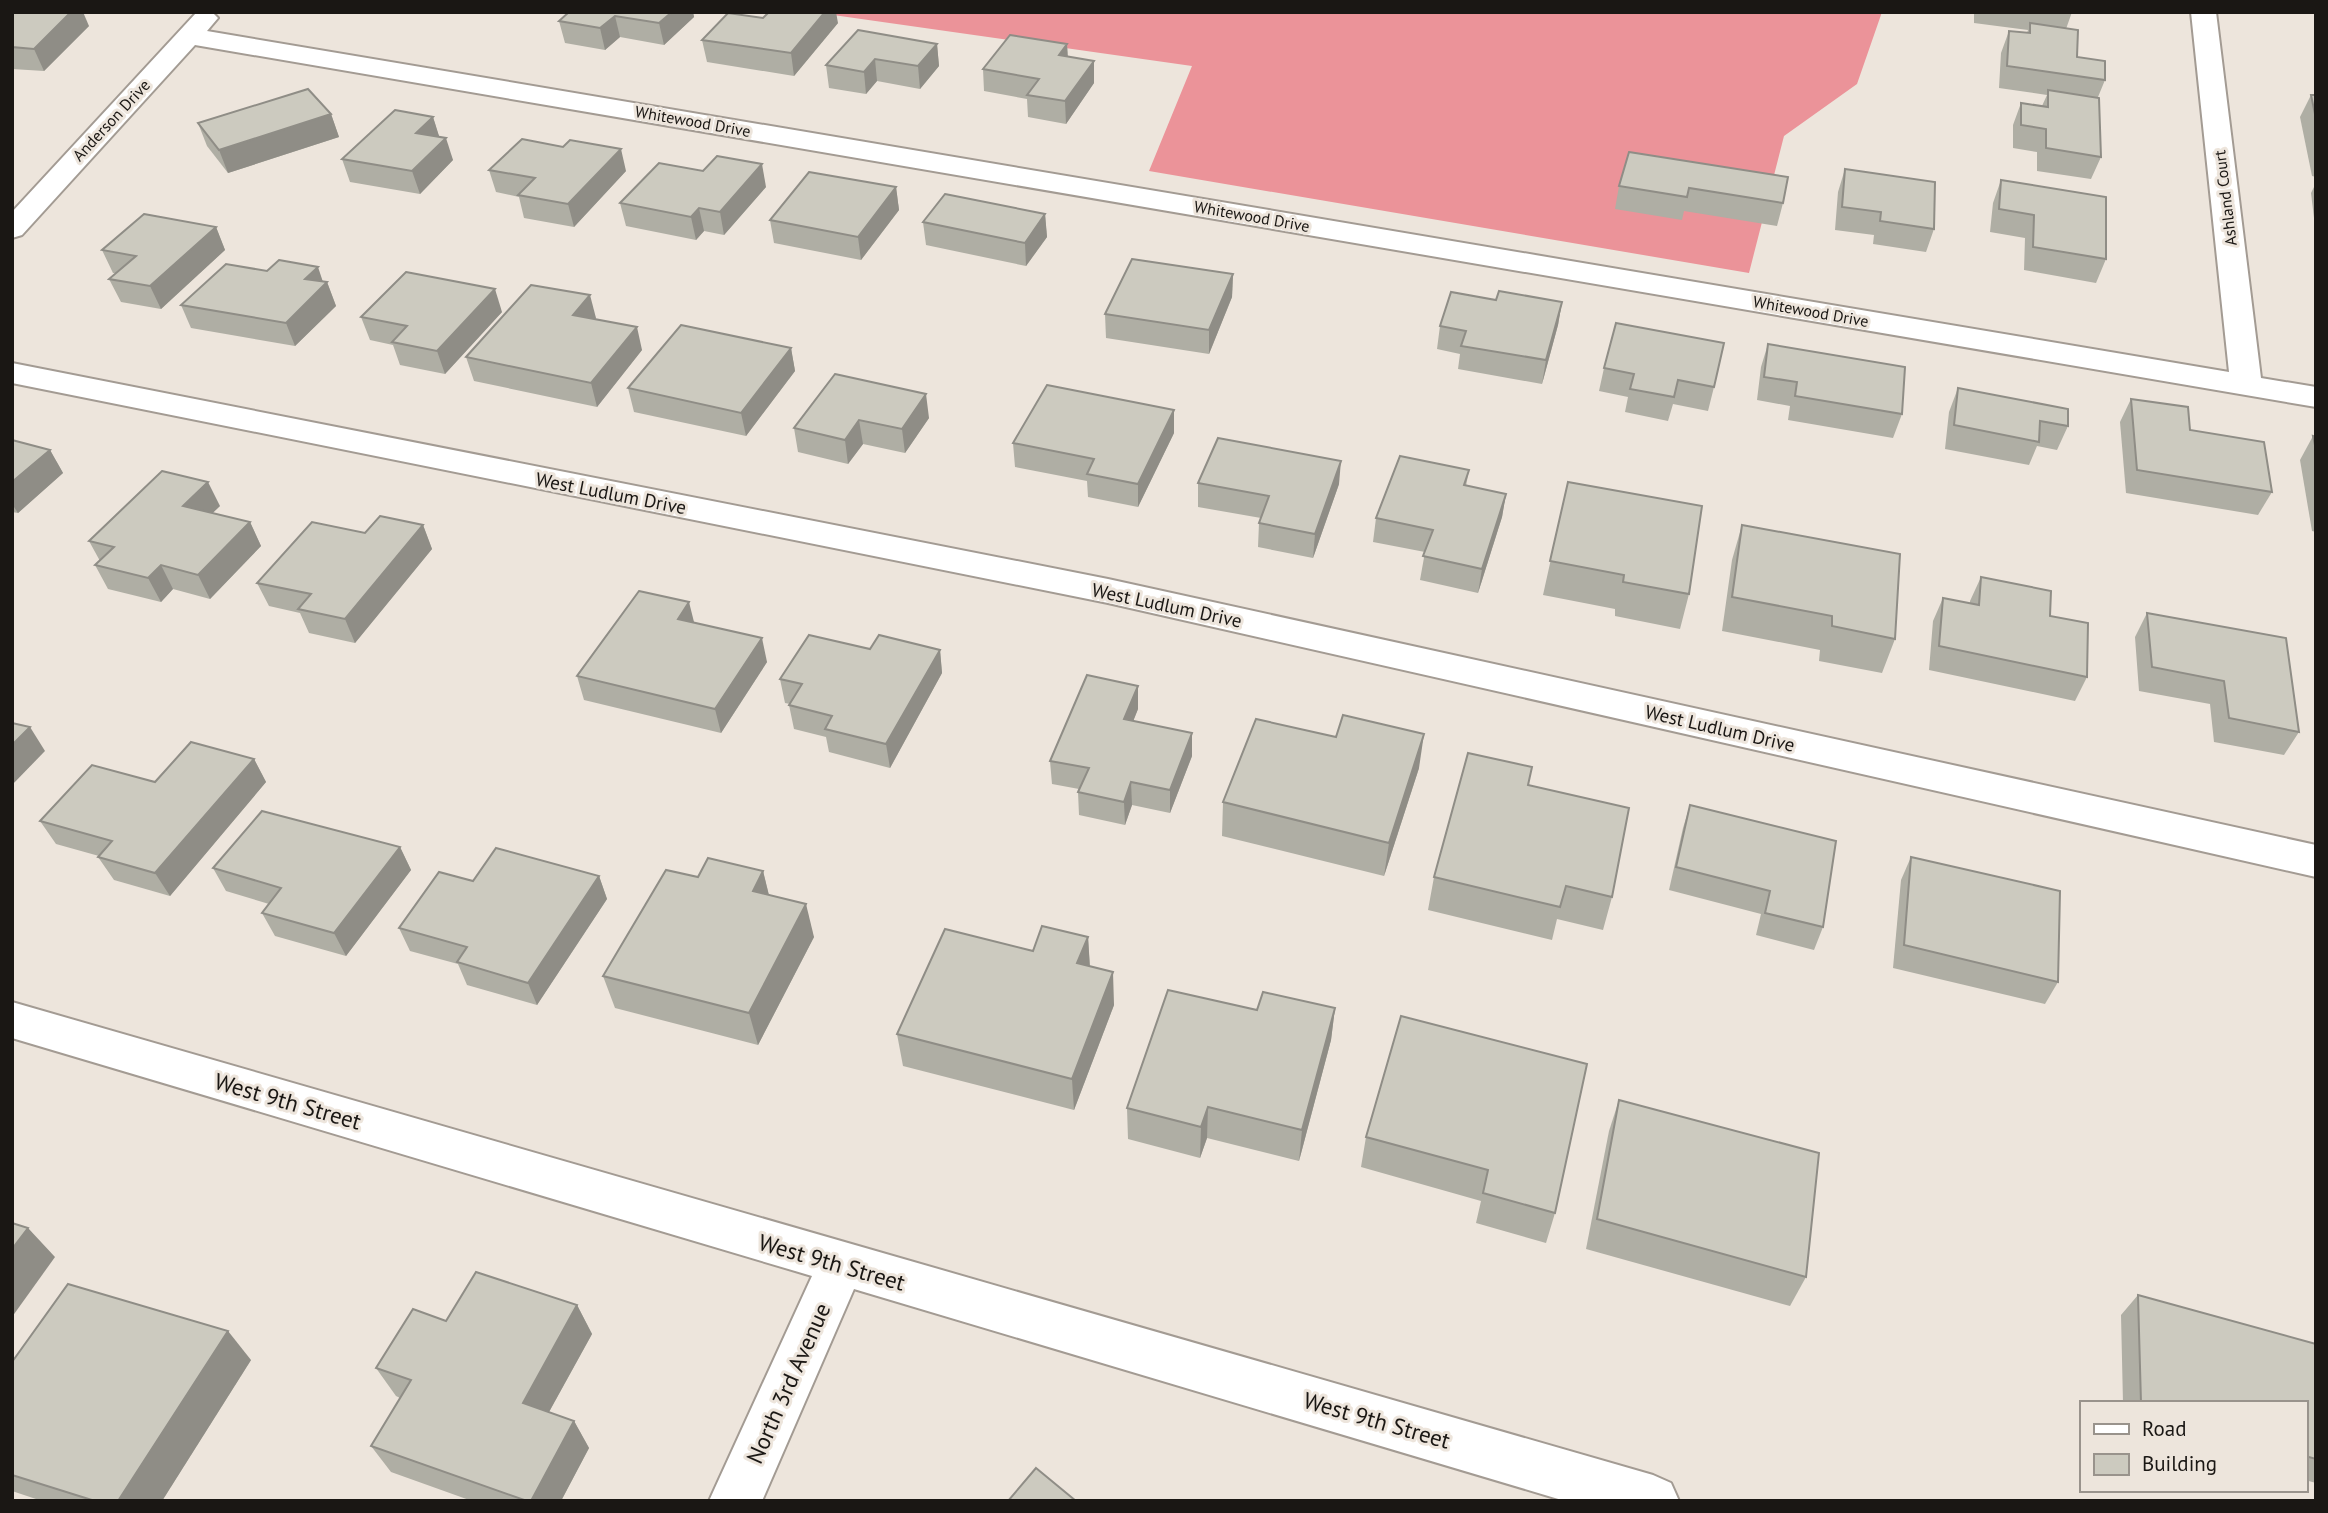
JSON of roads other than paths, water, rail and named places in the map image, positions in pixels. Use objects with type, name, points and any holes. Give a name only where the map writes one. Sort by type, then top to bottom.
[{"type":"street","name":"Anderson Drive","points":[[12,229],[210,12]]},
{"type":"street","name":"Ashland Court","points":[[2203,12],[2246,384]]},
{"type":"street","name":"Whitewood Drive","points":[[189,36],[2316,397]]},
{"type":"street","name":"West Ludlum Drive","points":[[12,373],[1108,592],[2316,861]]},
{"type":"street","name":"West 9th Street","points":[[12,1020],[1653,1501]]},
{"type":"street","name":"North 3rd Avenue","points":[[735,1501],[841,1265]]}]
